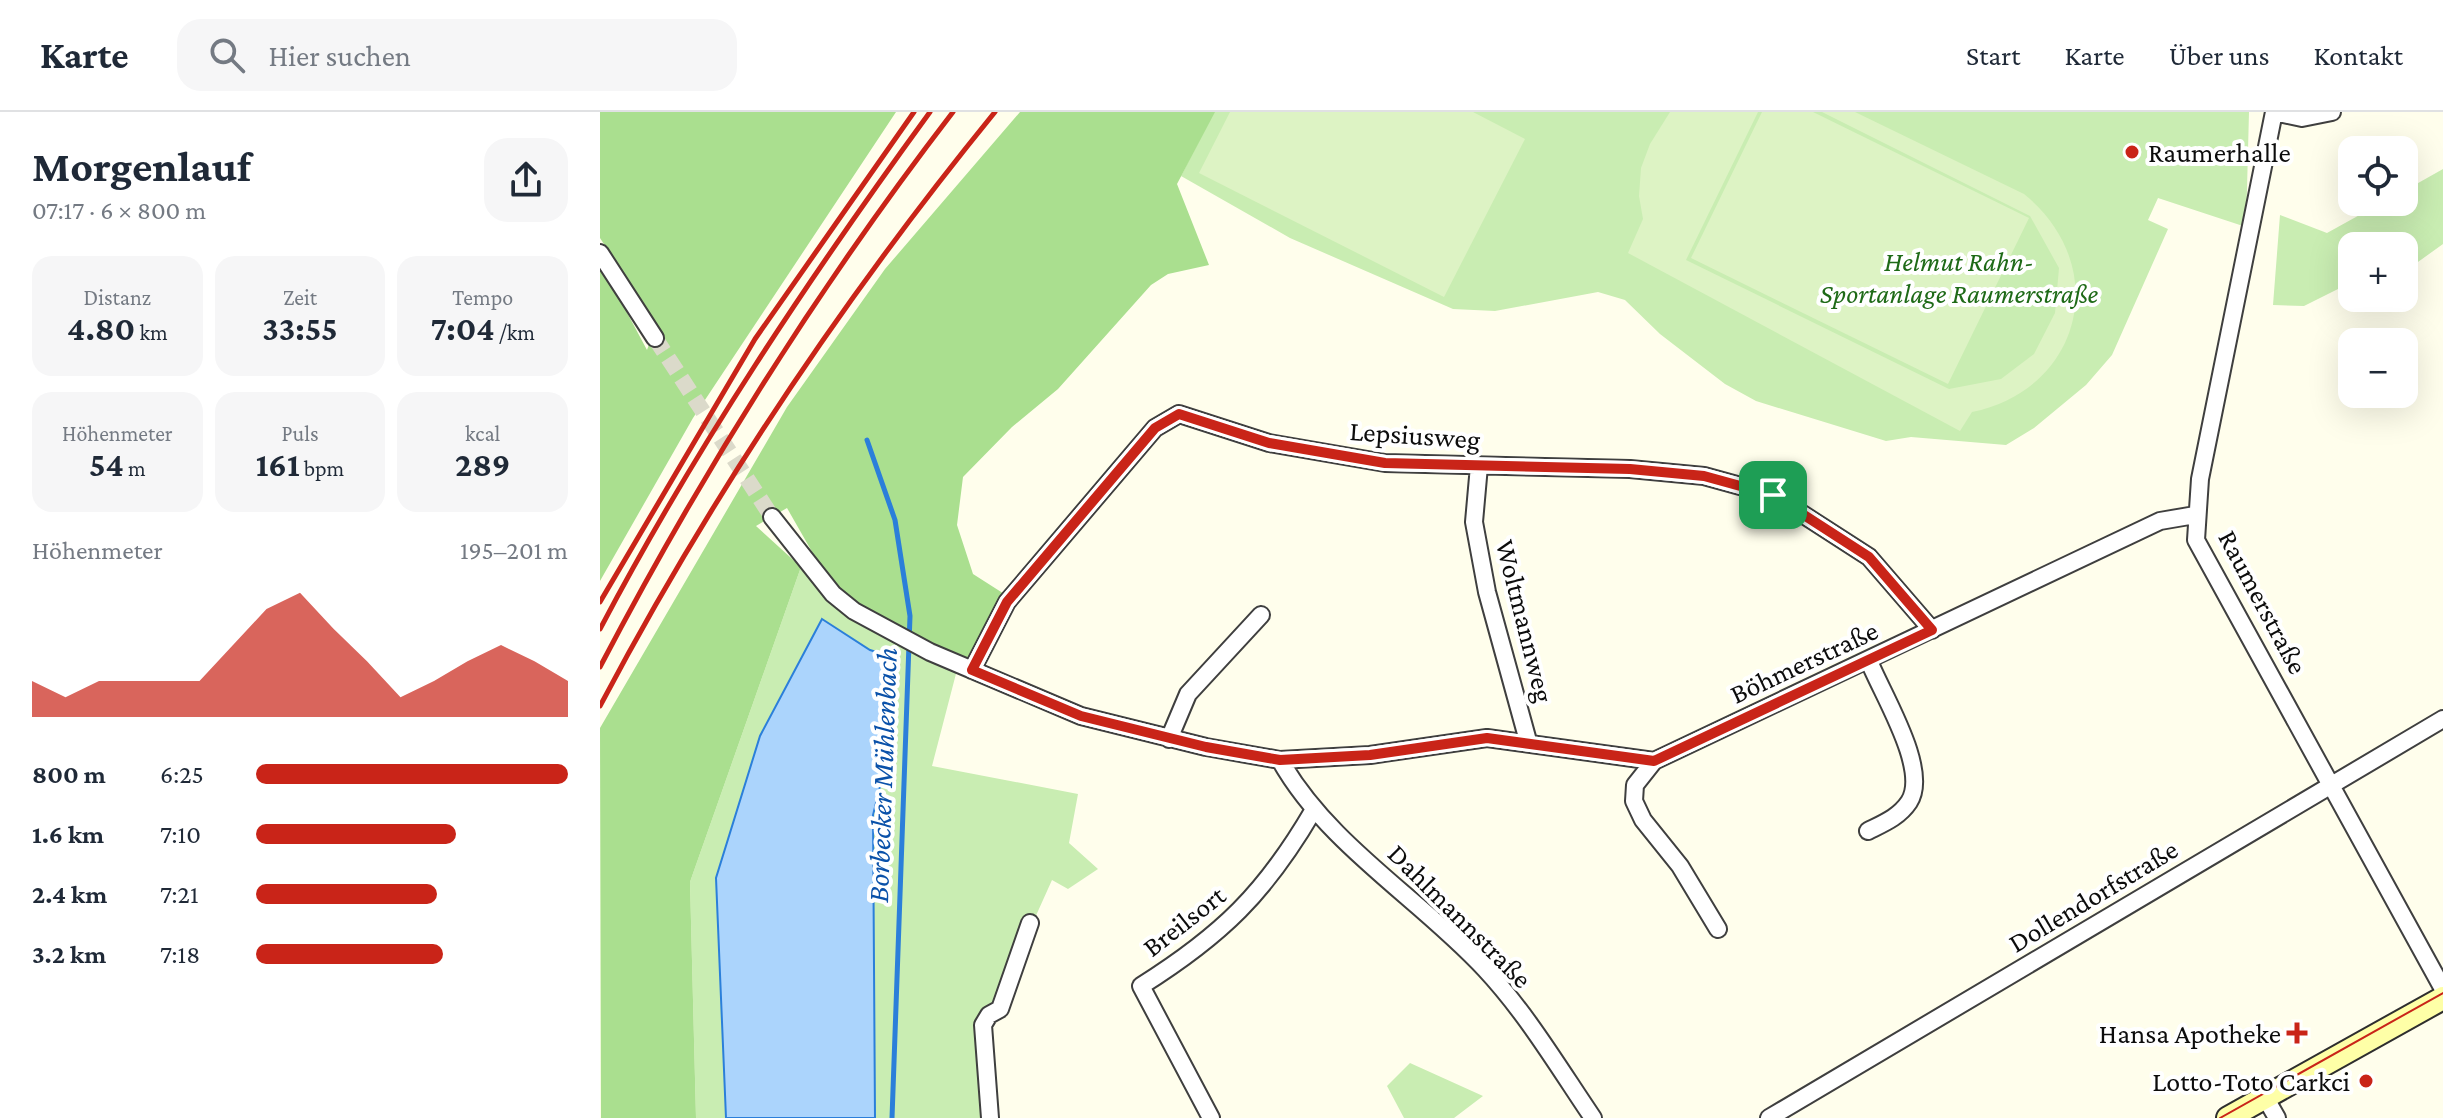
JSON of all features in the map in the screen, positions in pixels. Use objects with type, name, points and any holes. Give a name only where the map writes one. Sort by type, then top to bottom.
[{"type":"main road","points":[[2228,1118],[2443,998]]},
{"type":"street","points":[[2274,112],[2302,118],[2332,112]]},
{"type":"street","name":"Raumerstraße","points":[[2274,112],[2195,515],[2196,540],[2333,784],[2443,989]]},
{"type":"street","points":[[600,253],[655,338]]},
{"type":"street","name":"Lepsiusweg","points":[[972,670],[1007,602],[1155,428],[1179,414],[1269,443],[1385,463],[1630,469],[1704,476],[1773,495],[1869,557],[1932,630]]},
{"type":"street","name":"Woltmannweg","points":[[1479,466],[1474,522],[1487,592],[1528,741]]},
{"type":"street","name":"Böhmerstraße","points":[[1654,761],[2160,521],[2195,515]]},
{"type":"street","points":[[772,517],[833,594],[896,636],[1081,716],[1169,739],[1280,760],[1370,755],[1451,740],[1528,741],[1654,761],[1635,785],[1634,801],[1643,820],[1680,866],[1718,929]]},
{"type":"street","points":[[1169,739],[1188,694],[1261,615]]},
{"type":"street","points":[[1868,831],[1901,812],[1911,800],[1914,786],[1909,749],[1869,661]]},
{"type":"street","name":"Dollendorfstraße","points":[[1769,1118],[2443,719]]},
{"type":"street","name":"Dahlmannstraße","points":[[1280,760],[1313,811],[1485,969],[1530,1025],[1593,1118]]},
{"type":"street","name":"Breilsort","points":[[1211,1118],[1141,986],[1205,942],[1247,904],[1291,849],[1313,811]]},
{"type":"street","points":[[990,1118],[983,1025],[989,1015],[1000,1009],[1030,923]]},
{"type":"street","points":[[2265,1097],[2277,1118]]},
{"type":"green space","points":[[600,112],[896,112],[693,418],[600,581],[600,262],[647,350],[656,325],[600,238]]},
{"type":"green space","points":[[1020,112],[1215,112],[1177,184],[1209,265],[1168,274],[1151,285],[1058,389],[1012,427],[963,477],[957,525],[973,574],[1009,597],[971,668],[856,608],[823,571],[787,508],[756,526],[801,567],[690,882],[696,1118],[601,1118],[600,728],[787,407],[885,269]]},
{"type":"green space","name":"Helmut Rahn- Sportanlage Raumerstraße","points":[[1214,112],[2249,112],[2246,227],[2158,198],[2148,220],[2168,229],[2112,355],[2086,385],[2034,428],[2006,445],[1911,437],[1886,441],[1756,401],[1725,384],[1660,334],[1625,300],[1598,292],[1495,311],[1453,309],[1290,238],[1181,176]]},
{"type":"green space","points":[[1230,112],[1473,112],[1525,139],[1444,297],[1199,173]]},
{"type":"green space","points":[[1670,112],[1758,112],[1686,260],[1949,389],[2001,379],[2034,354],[2055,313],[2059,268],[2030,216],[1822,112],[1855,112],[2024,194],[2052,223],[2069,255],[2075,288],[2073,321],[2060,352],[2039,378],[2010,399],[1972,412],[1960,431],[1628,253],[1643,219],[1639,196],[1641,168],[1650,144]]},
{"type":"green space","points":[[1762,112],[1813,112],[2029,218],[1948,384],[1691,258]]},
{"type":"green space","points":[[2443,169],[2443,244],[2418,262],[2418,232],[2338,232],[2338,289],[2304,306],[2273,305],[2280,215],[2327,233],[2358,216],[2418,216],[2418,183]]},
{"type":"green space","points":[[801,567],[958,666],[932,766],[1078,794],[1069,843],[1098,869],[1068,889],[1052,880],[998,1000],[987,1013],[986,1118],[696,1118],[690,882]]},
{"type":"green space","points":[[1410,1063],[1483,1096],[1454,1118],[1404,1118],[1387,1086]]},
{"type":"water","points":[[822,619],[870,650],[896,658],[882,779],[873,815],[875,1118],[726,1118],[716,878],[760,736]]},
{"type":"waterway","name":"Borbecker Mühlenbach","points":[[867,440],[895,520],[910,616],[892,1118]]},
{"type":"tunnel","points":[[655,338],[772,517]]},
{"type":"tram line","points":[[2220,1118],[2443,993]]},
{"type":"railway","points":[[600,602],[755,339],[914,112]]},
{"type":"railway","points":[[600,629],[675,495],[756,364],[930,112]]},
{"type":"railway","points":[[600,667],[679,522],[764,382],[856,245],[953,112]]},
{"type":"railway","points":[[600,706],[687,550],[783,399],[886,253],[995,112]]},
{"type":"place","name":"Raumerhalle","points":[[2132,152]]},
{"type":"place","name":"Hansa Apotheke","points":[[2297,1033]]},
{"type":"place","name":"Lotto-Toto Carkci","points":[[2366,1081]]},
{"type":"route","points":[[1179,414],[1269,443],[1385,463],[1630,469],[1704,476],[1773,495],[1869,557],[1932,630],[1654,761],[1528,741],[1487,738],[1451,740],[1370,755],[1280,760],[1206,747],[1081,716],[972,670],[1007,602],[1155,428],[1179,414]]}]
